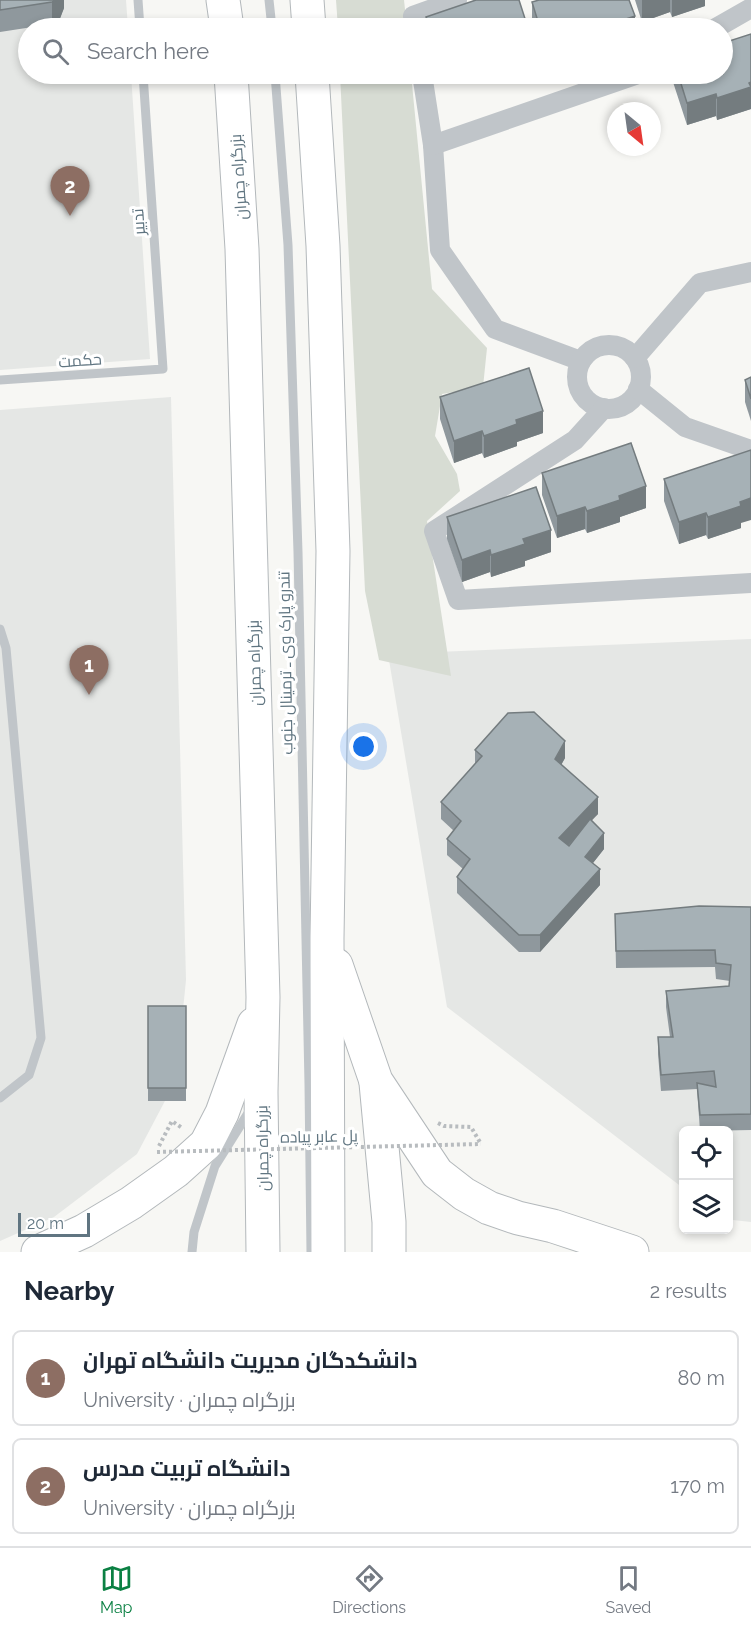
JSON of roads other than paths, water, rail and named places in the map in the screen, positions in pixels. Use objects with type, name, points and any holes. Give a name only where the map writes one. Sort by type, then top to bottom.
[{"type":"highway","points":[[223,0],[226,18]]},
{"type":"highway","points":[[307,0],[308,18]]},
{"type":"highway","name":"بزرگراه چمران","points":[[232,84],[242,260],[263,997],[261,1092],[263,1252]]},
{"type":"highway","points":[[313,84],[322,246],[333,551],[327,938],[328,1252]]},
{"type":"highway","points":[[327,938],[376,1081],[389,1222],[389,1252]]},
{"type":"highway","points":[[38,1252],[84,1231],[130,1203],[176,1171],[206,1144],[222,1113],[263,997]]},
{"type":"highway","points":[[376,1081],[437,1173],[464,1194],[489,1208],[632,1252]]},
{"type":"highway","points":[[553,1226],[571,1252]]},
{"type":"street","points":[[415,15],[457,0]]},
{"type":"street","points":[[733,18],[751,8]]},
{"type":"street","points":[[424,84],[433,145],[440,250],[495,329],[580,361]]},
{"type":"street","points":[[433,145],[609,84]]},
{"type":"street","points":[[635,358],[700,283],[751,272]]},
{"type":"street","points":[[617,346],[627,350],[635,358],[639,368],[638,389],[632,399],[624,405],[604,408],[594,405],[580,391],[577,371],[580,361],[596,347],[617,346]]},
{"type":"street","points":[[638,389],[685,427],[751,450]]},
{"type":"street","points":[[604,408],[575,441],[434,531],[458,600],[751,583]]},
{"type":"lane","points":[[138,0],[139,18]]},
{"type":"lane","points":[[268,0],[271,18]]},
{"type":"lane","name":"تدبیر","points":[[144,84],[163,369]]},
{"type":"lane","name":"تندرو پارک وی ـ ترمینال جنوب","points":[[276,84],[288,245],[298,552],[309,1084],[310,1252]]},
{"type":"lane","name":"حکمت","points":[[0,380],[163,369]]},
{"type":"lane","points":[[0,629],[6,648],[41,1038],[29,1075],[0,1098]]},
{"type":"lane","points":[[192,1252],[194,1232],[215,1166],[261,1092]]},
{"type":"place","name":"دانشگاه تربیت مدرس","points":[[70,216]]},
{"type":"place","name":"دانشکدگان مدیریت دانشگاه تهران","points":[[89,695]]}]
